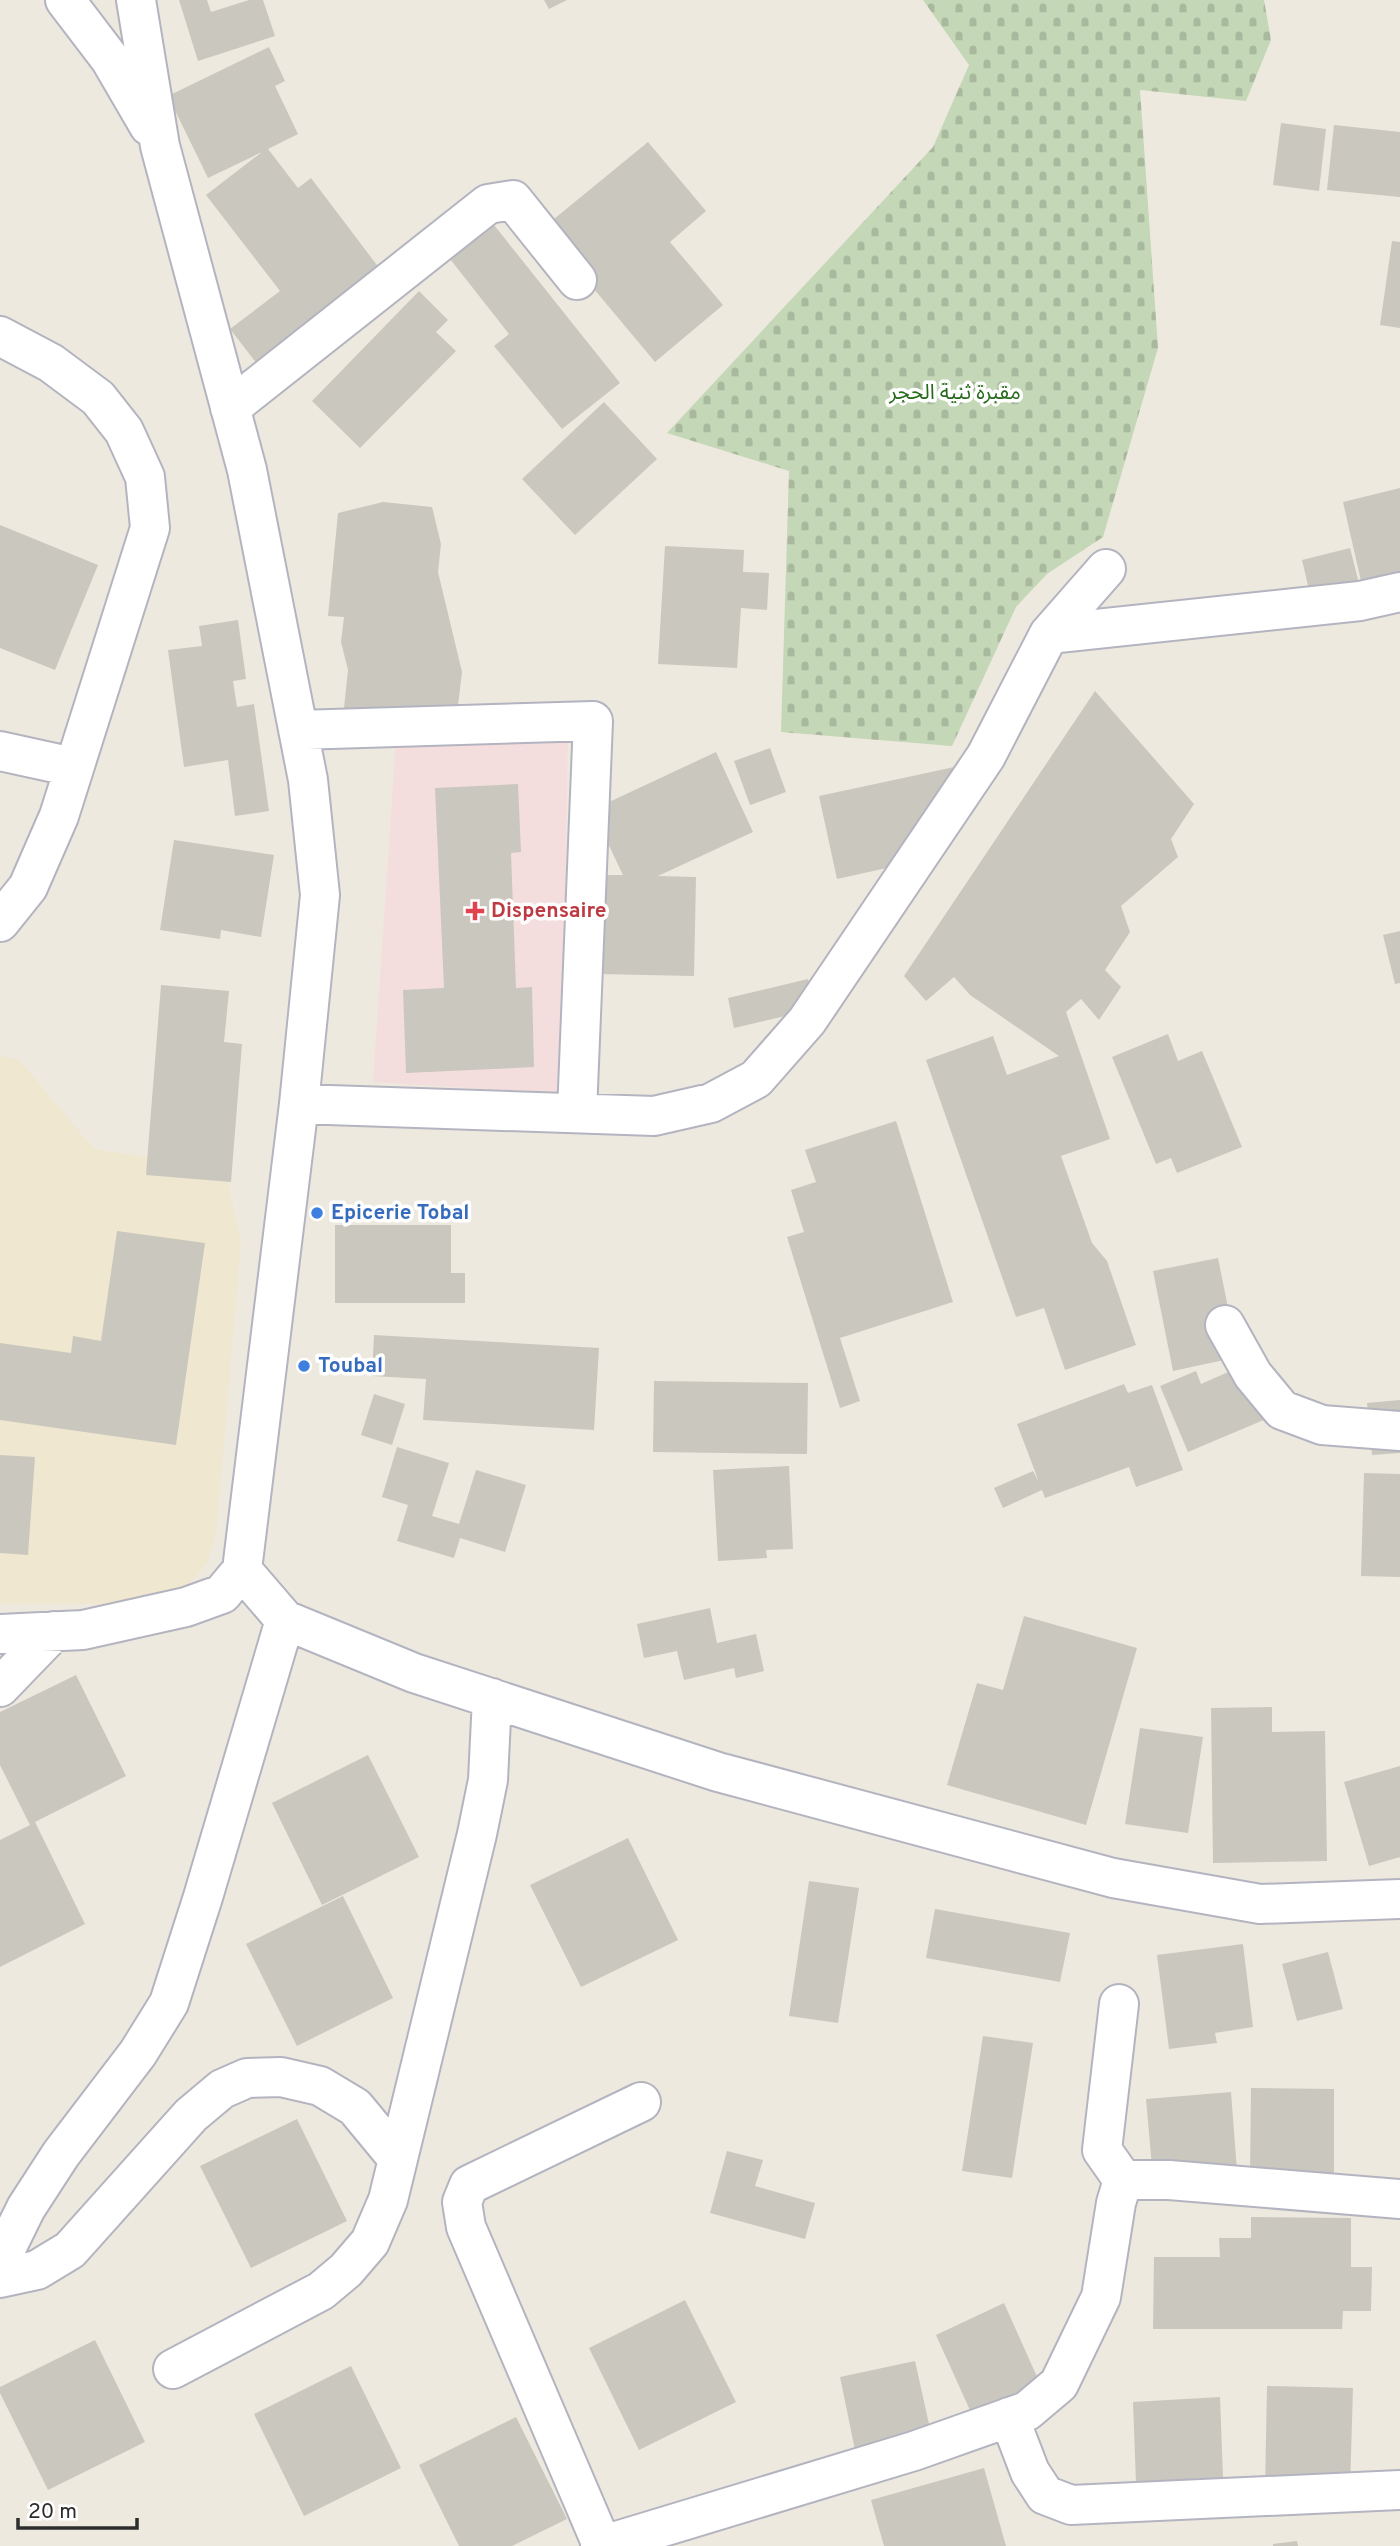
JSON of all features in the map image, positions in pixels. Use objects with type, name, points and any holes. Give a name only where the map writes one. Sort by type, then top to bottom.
[{"type":"street","points":[[65,0],[110,60],[160,146]]},
{"type":"street","points":[[0,1634],[83,1630],[186,1607],[222,1594],[242,1570],[299,1104],[320,895],[308,780],[247,470],[160,146],[136,0]]},
{"type":"street","points":[[230,408],[488,204],[513,200],[577,280]]},
{"type":"street","points":[[0,336],[51,363],[98,398],[124,431],[145,477],[150,528],[59,817],[28,887],[0,922]]},
{"type":"street","points":[[299,1104],[654,1116],[711,1103],[756,1079],[807,1021],[986,757],[1049,634],[1106,569]]},
{"type":"street","points":[[1049,634],[1360,601],[1400,592]]},
{"type":"street","points":[[298,730],[593,721],[577,1113]]},
{"type":"street","points":[[0,751],[73,767]]},
{"type":"street","points":[[1225,1325],[1253,1375],[1282,1410],[1322,1425],[1400,1432]]},
{"type":"street","points":[[242,1570],[285,1620],[414,1673],[718,1772],[1113,1878],[1260,1904],[1400,1899]]},
{"type":"street","points":[[0,2261],[26,2208],[61,2154],[138,2053],[169,2003],[285,1620]]},
{"type":"street","points":[[0,1688],[54,1631]]},
{"type":"street","points":[[173,2369],[321,2291],[346,2270],[370,2242],[387,2200],[398,2159],[488,1780],[492,1698]]},
{"type":"street","points":[[1119,2004],[1102,2150],[1123,2179]]},
{"type":"street","points":[[0,2278],[37,2270],[70,2250],[191,2115],[222,2089],[247,2078],[281,2077],[320,2086],[355,2107],[398,2159]]},
{"type":"street","points":[[641,2102],[469,2185],[462,2202],[466,2227],[601,2546],[914,2451],[1027,2411],[1059,2384],[1101,2297],[1116,2203],[1123,2179]]},
{"type":"street","points":[[1123,2179],[1169,2180],[1400,2199]]},
{"type":"street","points":[[1009,2417],[1030,2472],[1045,2495],[1071,2505],[1400,2490]]},
{"type":"shaded area","name":"Dispensaire","points":[[568,737],[562,1094],[373,1082],[396,740]]},
{"type":"shaded area","points":[[0,1056],[19,1060],[94,1149],[225,1169],[241,1242],[216,1535],[207,1563],[184,1590],[150,1604],[0,1604]]},
{"type":"green space","name":"مقبرة ثنية الحجر","points":[[923,0],[1264,0],[1271,40],[1246,101],[1140,90],[1158,348],[1103,537],[1047,574],[1016,607],[952,746],[781,732],[789,471],[667,433],[933,147],[969,65]]},
{"type":"building","points":[[179,0],[207,0],[211,12],[249,0],[263,0],[275,36],[198,61]]},
{"type":"building","points":[[544,0],[567,0],[549,9]]},
{"type":"building","points":[[269,47],[285,81],[275,86],[298,134],[268,149],[298,188],[311,178],[392,285],[268,378],[230,329],[280,291],[206,195],[262,152],[208,178],[168,96]]},
{"type":"building","points":[[1281,123],[1326,129],[1319,191],[1273,185]]},
{"type":"building","points":[[1334,125],[1400,132],[1400,197],[1327,190]]},
{"type":"building","points":[[648,142],[706,211],[670,242],[723,305],[655,362],[543,228]]},
{"type":"building","points":[[486,215],[620,383],[562,429],[494,346],[509,334],[443,250]]},
{"type":"building","points":[[1392,241],[1400,242],[1400,328],[1380,325]]},
{"type":"building","points":[[419,291],[448,320],[436,332],[456,351],[360,448],[312,401]]},
{"type":"building","points":[[604,402],[657,459],[575,535],[522,479]]},
{"type":"building","points":[[1400,488],[1400,582],[1363,590],[1343,502]]},
{"type":"building","points":[[383,502],[432,507],[441,544],[438,572],[462,672],[454,739],[348,730],[344,708],[348,670],[341,642],[344,617],[328,616],[338,513]]},
{"type":"building","points":[[0,525],[98,565],[55,670],[0,648]]},
{"type":"building","points":[[665,546],[744,550],[743,572],[769,573],[767,610],[741,608],[737,668],[658,664]]},
{"type":"building","points":[[1350,548],[1364,603],[1315,615],[1302,560]]},
{"type":"building","points":[[238,620],[246,679],[233,681],[237,707],[254,704],[269,811],[235,816],[228,760],[184,767],[168,650],[202,646],[199,626]]},
{"type":"building","points":[[1095,691],[1194,804],[1171,839],[1178,857],[1121,906],[1130,932],[1105,970],[1121,987],[1099,1020],[1081,999],[1066,1012],[1110,1139],[1061,1156],[1092,1243],[1107,1261],[1136,1345],[1065,1370],[1044,1308],[1016,1317],[926,1060],[993,1036],[1007,1075],[1059,1056],[970,995],[954,977],[926,1001],[904,976]]},
{"type":"building","points":[[770,748],[786,792],[750,805],[734,761]]},
{"type":"building","points":[[716,752],[753,832],[658,876],[696,877],[694,976],[597,974],[599,875],[623,875],[592,810]]},
{"type":"building","points":[[959,766],[923,860],[837,879],[819,796]]},
{"type":"building","points":[[518,784],[521,852],[511,853],[516,988],[532,987],[534,1067],[406,1073],[403,990],[444,988],[435,788]]},
{"type":"building","points":[[174,840],[274,855],[261,937],[221,930],[220,939],[160,930]]},
{"type":"building","points":[[1400,931],[1400,983],[1395,984],[1383,935]]},
{"type":"building","points":[[808,979],[815,1009],[734,1028],[728,998]]},
{"type":"building","points":[[161,985],[229,991],[224,1042],[242,1044],[231,1182],[146,1175]]},
{"type":"building","points":[[1168,1034],[1178,1061],[1202,1051],[1242,1147],[1177,1173],[1171,1158],[1156,1164],[1112,1057]]},
{"type":"building","points":[[896,1121],[953,1302],[840,1338],[860,1401],[840,1408],[787,1237],[804,1232],[791,1190],[816,1182],[805,1150]]},
{"type":"building","points":[[335,1225],[451,1225],[451,1273],[465,1273],[465,1303],[335,1303]]},
{"type":"building","points":[[117,1231],[205,1243],[176,1445],[0,1420],[0,1343],[71,1353],[73,1336],[101,1341]]},
{"type":"building","points":[[1218,1258],[1238,1357],[1173,1371],[1153,1271]]},
{"type":"building","points":[[374,1335],[599,1348],[594,1430],[423,1420],[426,1379],[372,1376]]},
{"type":"building","points":[[1251,1362],[1273,1416],[1188,1452],[1160,1386],[1196,1371],[1201,1384]]},
{"type":"building","points":[[654,1381],[808,1383],[807,1454],[653,1452]]},
{"type":"building","points":[[1124,1384],[1128,1393],[1152,1385],[1183,1470],[1136,1487],[1129,1467],[1045,1498],[1042,1490],[1003,1508],[994,1488],[1033,1471],[1039,1482],[1017,1424]]},
{"type":"building","points":[[374,1394],[405,1404],[392,1445],[361,1435]]},
{"type":"building","points":[[1400,1400],[1400,1453],[1372,1455],[1367,1403]]},
{"type":"building","points":[[397,1447],[449,1463],[432,1516],[459,1524],[476,1470],[526,1485],[505,1552],[460,1538],[454,1558],[397,1541],[408,1505],[382,1497]]},
{"type":"building","points":[[0,1455],[35,1457],[28,1555],[0,1553]]},
{"type":"building","points":[[789,1466],[793,1549],[766,1550],[767,1558],[718,1561],[713,1470]]},
{"type":"building","points":[[1364,1473],[1400,1474],[1400,1577],[1361,1576]]},
{"type":"building","points":[[710,1608],[717,1643],[756,1634],[764,1671],[736,1678],[734,1668],[684,1680],[677,1651],[644,1658],[637,1624]]},
{"type":"building","points":[[1024,1616],[1137,1648],[1086,1825],[947,1785],[977,1683],[1003,1690]]},
{"type":"building","points":[[76,1675],[126,1776],[35,1822],[85,1924],[0,1967],[0,1840],[30,1825],[0,1765],[0,1712]]},
{"type":"building","points":[[1272,1707],[1272,1732],[1325,1731],[1327,1861],[1213,1863],[1211,1708]]},
{"type":"building","points":[[1140,1728],[1203,1737],[1188,1833],[1125,1824]]},
{"type":"building","points":[[368,1755],[419,1857],[322,1905],[272,1803]]},
{"type":"building","points":[[1400,1766],[1400,1857],[1369,1866],[1344,1782]]},
{"type":"building","points":[[628,1838],[678,1940],[581,1987],[530,1885]]},
{"type":"building","points":[[809,1881],[859,1888],[838,2023],[789,2016]]},
{"type":"building","points":[[343,1896],[393,1998],[297,2046],[246,1944]]},
{"type":"building","points":[[935,1909],[1070,1933],[1060,1982],[926,1958]]},
{"type":"building","points":[[1243,1944],[1253,2027],[1215,2033],[1217,2043],[1169,2049],[1157,1955]]},
{"type":"building","points":[[1328,1952],[1343,2009],[1297,2021],[1282,1964]]},
{"type":"building","points":[[983,2036],[1033,2043],[1012,2178],[962,2171]]},
{"type":"building","points":[[1251,2088],[1334,2089],[1334,2176],[1250,2176]]},
{"type":"building","points":[[1231,2092],[1237,2171],[1153,2178],[1146,2099]]},
{"type":"building","points":[[297,2119],[347,2221],[251,2268],[200,2166]]},
{"type":"building","points":[[727,2151],[763,2160],[755,2186],[815,2203],[805,2239],[710,2213]]},
{"type":"building","points":[[1251,2217],[1351,2218],[1351,2267],[1372,2267],[1371,2311],[1343,2311],[1342,2329],[1153,2329],[1154,2257],[1220,2257],[1219,2238],[1251,2238]]},
{"type":"building","points":[[685,2300],[736,2402],[639,2450],[589,2348]]},
{"type":"building","points":[[1004,2303],[1046,2397],[978,2428],[936,2335]]},
{"type":"building","points":[[95,2340],[145,2442],[48,2490],[0,2393],[0,2387]]},
{"type":"building","points":[[915,2361],[931,2433],[855,2450],[840,2377]]},
{"type":"building","points":[[351,2366],[401,2468],[304,2516],[254,2414]]},
{"type":"building","points":[[1267,2386],[1353,2388],[1350,2489],[1265,2488]]},
{"type":"building","points":[[1220,2397],[1223,2478],[1136,2483],[1133,2402]]},
{"type":"building","points":[[516,2417],[567,2519],[512,2546],[459,2546],[419,2465]]},
{"type":"building","points":[[984,2468],[1006,2546],[884,2546],[871,2500]]},
{"type":"building","points":[[1297,2541],[1298,2546],[1273,2546],[1273,2544]]},
{"type":"place","name":"Dispensaire","points":[[475,911]]},
{"type":"place","name":"Epicerie Tobal","points":[[317,1213]]},
{"type":"place","name":"Toubal","points":[[304,1366]]}]
